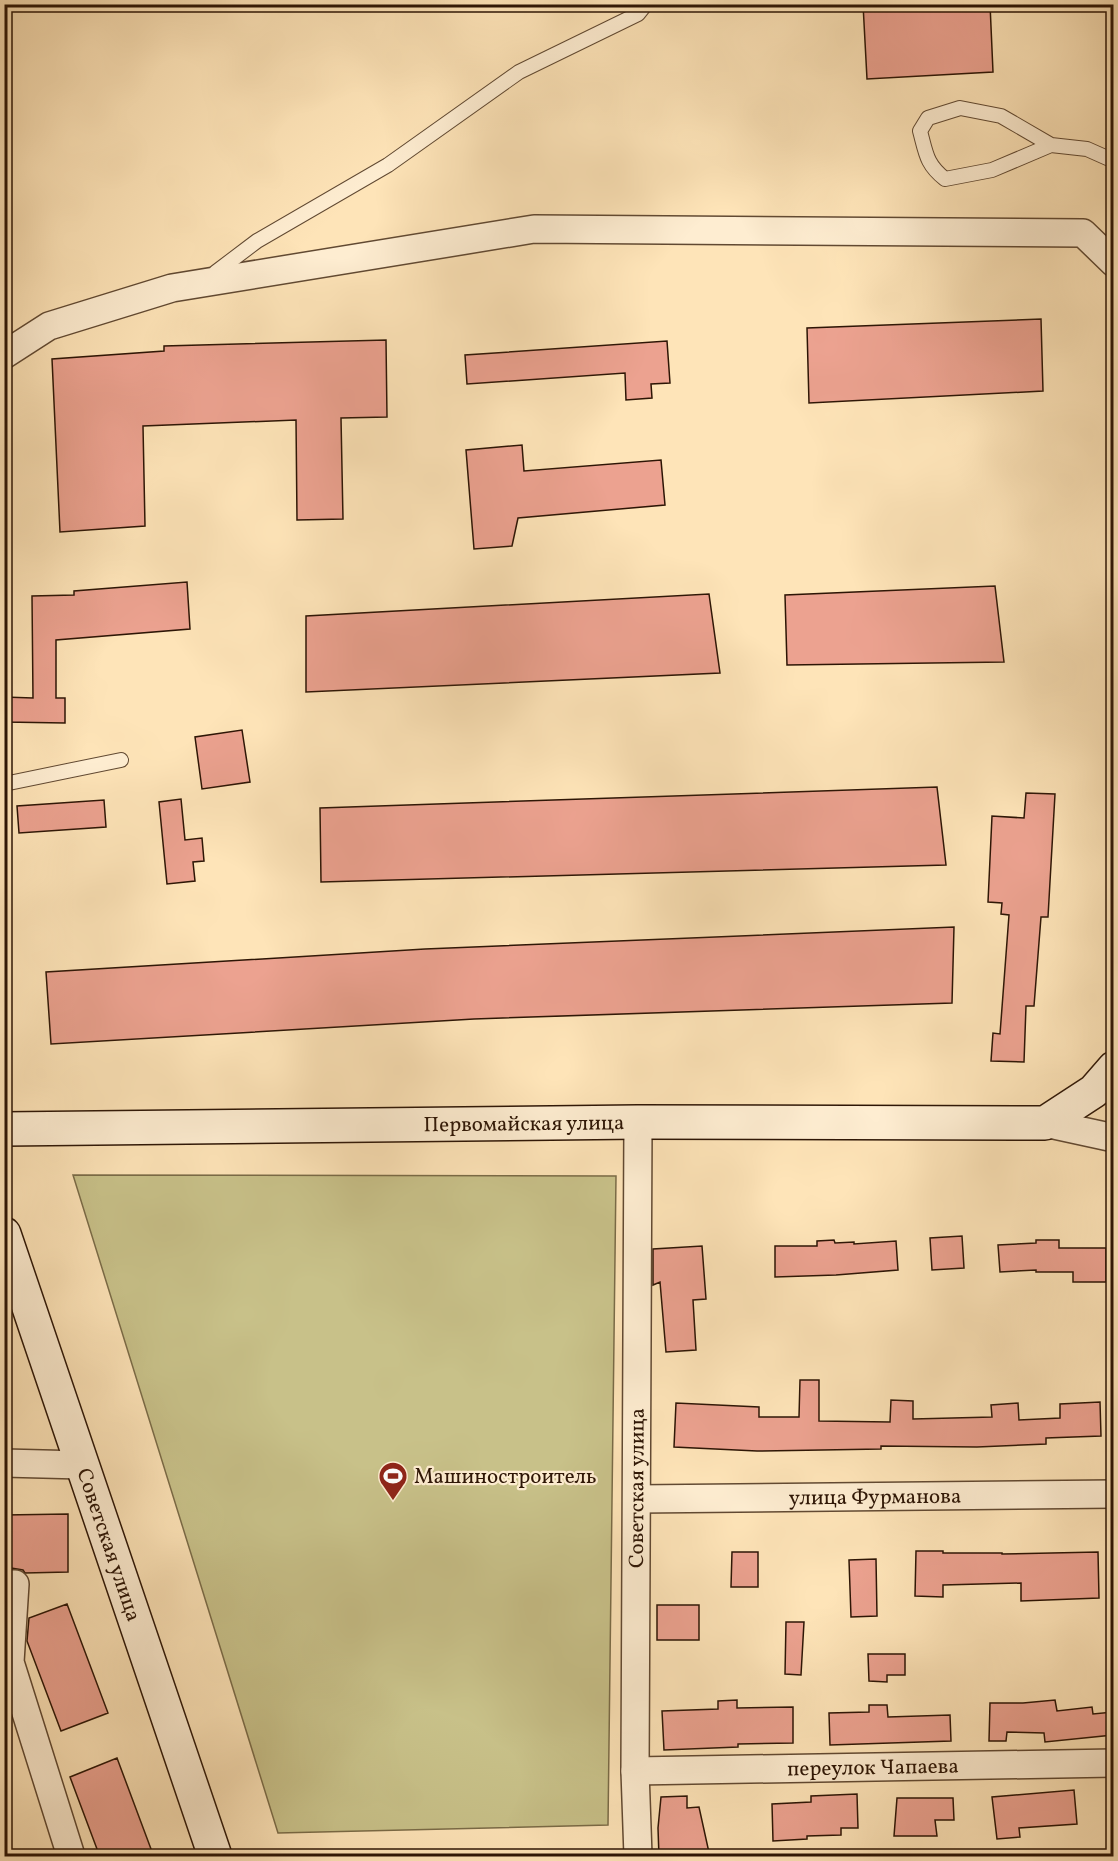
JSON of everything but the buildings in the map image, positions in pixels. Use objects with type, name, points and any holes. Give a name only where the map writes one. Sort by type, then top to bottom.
[{"type":"main road","points":[[1045,1123],[1094,1091],[1113,1068]]},
{"type":"main road","name":"Первомайская улица","points":[[4,1129],[638,1122],[1045,1123]]},
{"type":"main road","name":"Советская улица","points":[[4,1234],[215,1857]]},
{"type":"street","points":[[4,355],[50,326],[172,288],[534,229],[1083,233],[1113,263]]},
{"type":"street","name":"Советская улица","points":[[638,1122],[635,1771],[638,1857]]},
{"type":"street","name":"Первомайская улица","points":[[1045,1123],[1113,1138]]},
{"type":"street","points":[[4,1463],[82,1465]]},
{"type":"street","name":"улица Фурманова","points":[[637,1499],[1113,1494]]},
{"type":"street","points":[[4,1584],[15,1584],[10,1662],[71,1857]]},
{"type":"street","name":"переулок Чапаева","points":[[635,1771],[1113,1763]]},
{"type":"lane","points":[[212,282],[216,272],[257,241],[388,165],[519,72],[638,14],[646,4]]},
{"type":"lane","points":[[1051,145],[992,170],[945,179],[933,170],[920,131],[928,118],[960,108],[1001,116],[1051,145],[1087,149],[1113,161]]},
{"type":"lane","points":[[4,784],[121,760]]},
{"type":"shaded area","name":"Машиностроитель","points":[[73,1175],[616,1176],[608,1825],[278,1833]]},
{"type":"place","name":"Машиностроитель","points":[[393,1502]]}]
